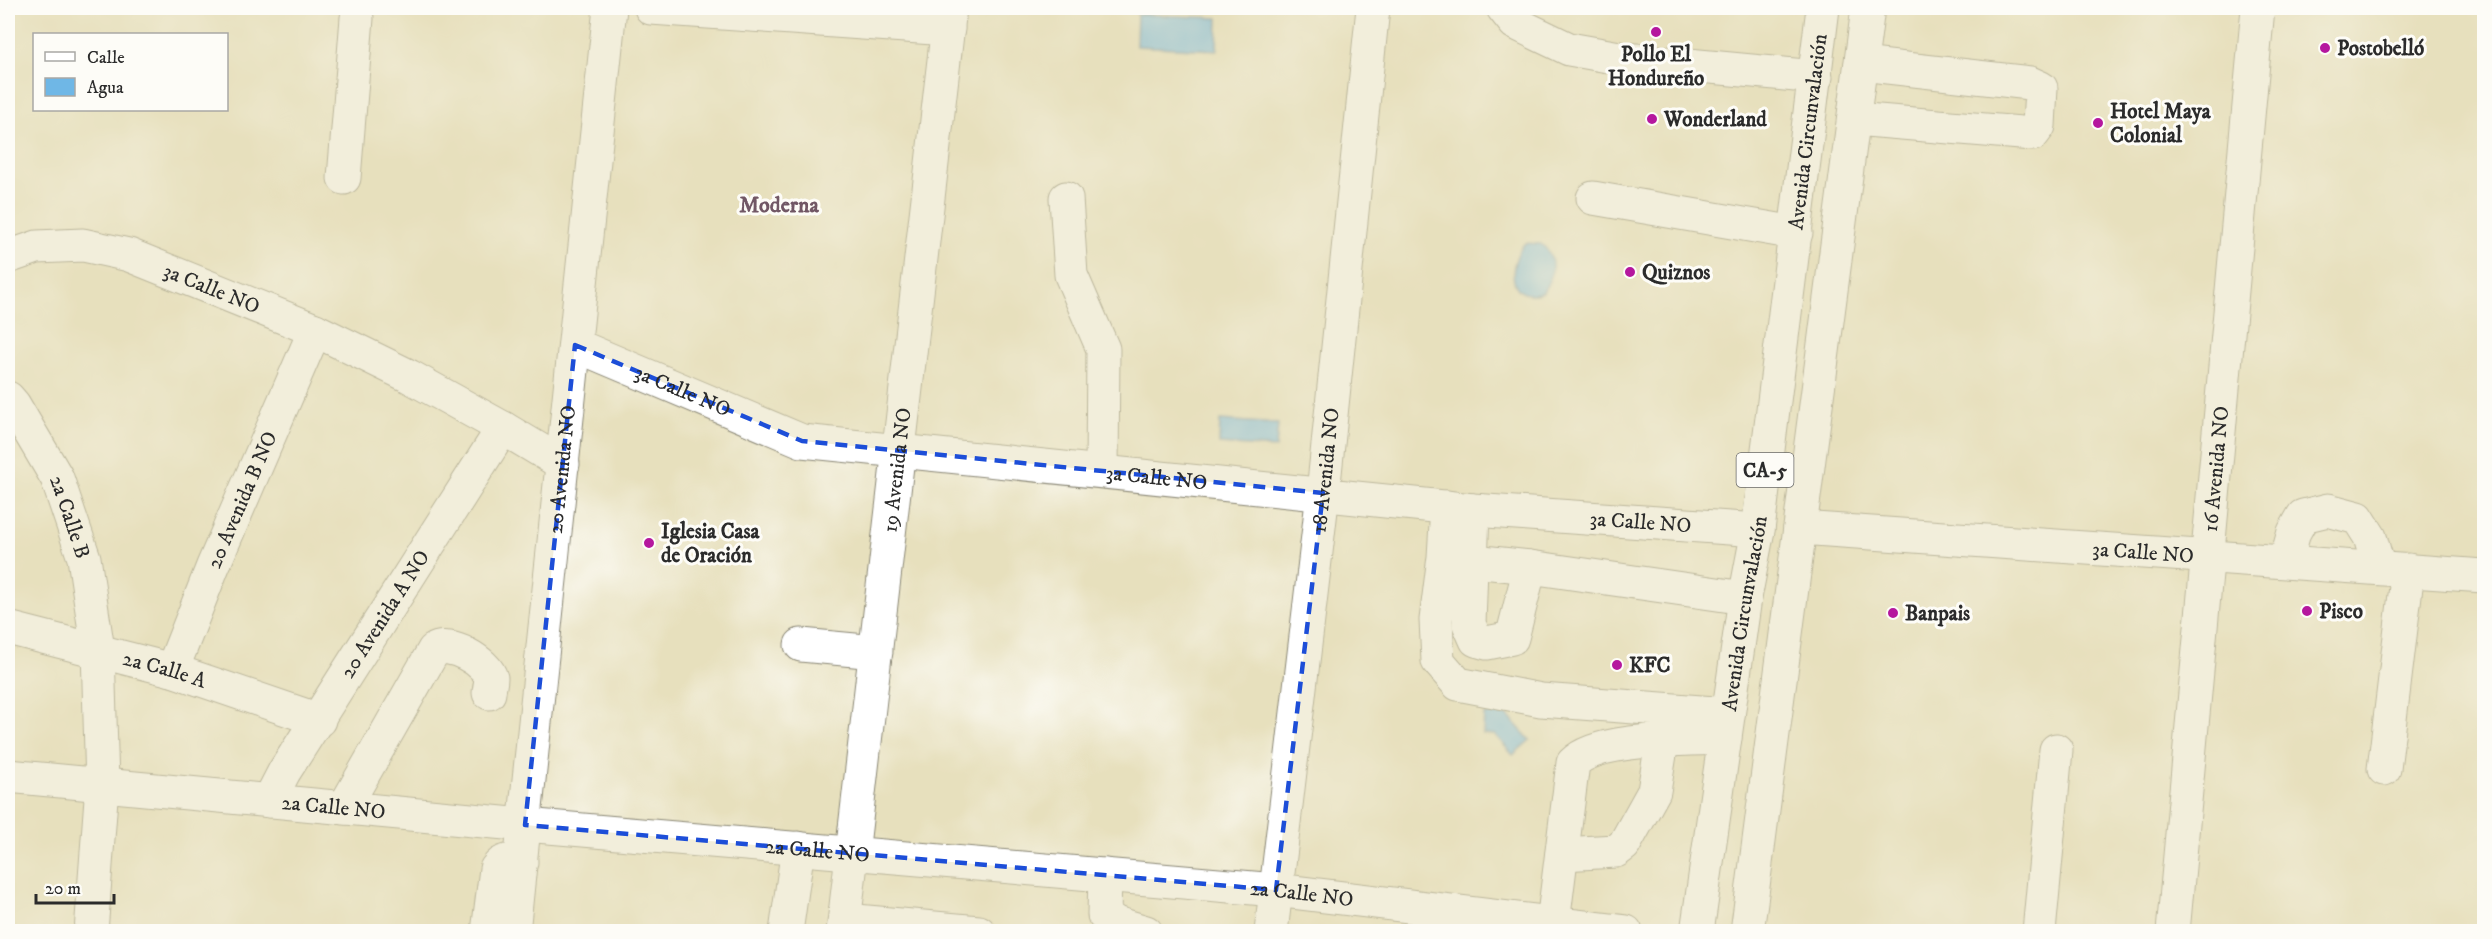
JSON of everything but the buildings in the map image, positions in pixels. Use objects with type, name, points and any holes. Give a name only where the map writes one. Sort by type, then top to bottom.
[{"type":"main road","name":"20 Avenida NO","points":[[513,932],[610,8]]},
{"type":"main road","points":[[651,8],[949,18]]},
{"type":"main road","name":"18 Avenida NO","points":[[1271,932],[1323,493],[1373,8]]},
{"type":"main road","points":[[1503,8],[1515,22],[1569,50],[1625,59],[1816,77]]},
{"type":"main road","name":"Avenida Circunvalación","points":[[1697,932],[1745,598],[1758,530],[1823,8]]},
{"type":"main road","name":"Avenida Circunvalación","points":[[1747,932],[1868,8]]},
{"type":"main road","name":"16 Avenida NO","points":[[2173,932],[2258,8]]},
{"type":"main road","points":[[344,178],[357,18]]},
{"type":"main road","name":"19 Avenida NO","points":[[844,926],[949,18]]},
{"type":"main road","points":[[1862,53],[1980,56]]},
{"type":"main road","points":[[1854,119],[2033,134],[2039,126],[2041,88],[2030,83],[1862,53]]},
{"type":"main road","points":[[1066,198],[1071,275],[1103,349],[1102,471]]},
{"type":"main road","points":[[1593,198],[1796,233]]},
{"type":"main road","name":"3a Calle NO","points":[[8,257],[37,247],[83,245],[129,255],[315,330],[409,376],[563,464]]},
{"type":"main road","name":"20 Avenida B NO","points":[[172,670],[213,566],[315,330]]},
{"type":"main road","name":"3a Calle NO","points":[[575,345],[802,441],[1323,493],[1460,509],[1758,530]]},
{"type":"main road","name":"2a Calle B","points":[[8,398],[57,478],[84,558],[98,650]]},
{"type":"main road","name":"20 Avenida A NO","points":[[269,801],[284,772],[503,428]]},
{"type":"main road","points":[[1460,509],[1473,561],[1469,624],[1476,640],[1487,643],[1512,638],[1530,567]]},
{"type":"main road","points":[[1460,509],[1444,557],[1436,620],[1438,661],[1458,684],[1541,700],[1726,726]]},
{"type":"main road","points":[[2286,561],[2294,532],[2303,516],[2328,510],[2358,518],[2394,569],[2384,769]]},
{"type":"main road","name":"3a Calle NO","points":[[1800,528],[2484,576]]},
{"type":"main road","points":[[1473,561],[1745,598]]},
{"type":"main road","name":"2a Calle A","points":[[8,628],[172,670],[319,720]]},
{"type":"main road","points":[[801,645],[876,652]]},
{"type":"main road","points":[[344,808],[434,650],[438,647],[452,648],[468,655],[485,668],[491,679],[489,693]]},
{"type":"main road","points":[[91,932],[102,785],[98,650]]},
{"type":"main road","points":[[1553,923],[1573,763],[1581,755],[1612,745],[1662,742],[1726,726]]},
{"type":"main road","points":[[1562,854],[1616,851],[1624,844],[1654,791],[1662,742]]},
{"type":"main road","points":[[2039,932],[2056,750]]},
{"type":"main road","name":"2a Calle NO","points":[[8,776],[525,825],[1276,890],[1626,932]]},
{"type":"main road","points":[[786,932],[798,848]]},
{"type":"main road","points":[[488,932],[496,869],[507,860],[521,862]]},
{"type":"main road","points":[[1105,875],[1103,923],[1116,923],[1145,931]]},
{"type":"main road","points":[[844,926],[979,932]]},
{"type":"highlighted area","points":[[575,345],[802,441],[1323,493],[1276,890],[525,825]]},
{"type":"water","points":[[1137,14],[1218,18],[1217,50],[1136,46]]},
{"type":"water","points":[[1525,243],[1541,244],[1550,255],[1551,274],[1543,292],[1531,294],[1522,292],[1514,279],[1515,260]]},
{"type":"water","points":[[1220,420],[1278,424],[1276,448],[1219,444]]},
{"type":"water","points":[[1484,714],[1507,715],[1530,740],[1513,755],[1495,735],[1483,734]]},
{"type":"place","name":"Pollo El Hondureño","points":[[1656,32]]},
{"type":"place","name":"Postobelló","points":[[2325,48]]},
{"type":"place","name":"Wonderland","points":[[1652,119]]},
{"type":"place","name":"Hotel Maya Colonial","points":[[2098,123]]},
{"type":"place","name":"Quiznos","points":[[1630,272]]},
{"type":"place","name":"Iglesia Casa de Oración","points":[[649,543]]},
{"type":"place","name":"Pisco","points":[[2307,611]]},
{"type":"place","name":"Banpais","points":[[1893,613]]},
{"type":"place","name":"KFC","points":[[1617,665]]},
{"type":"district","name":"Moderna","points":[[779,204]]}]
